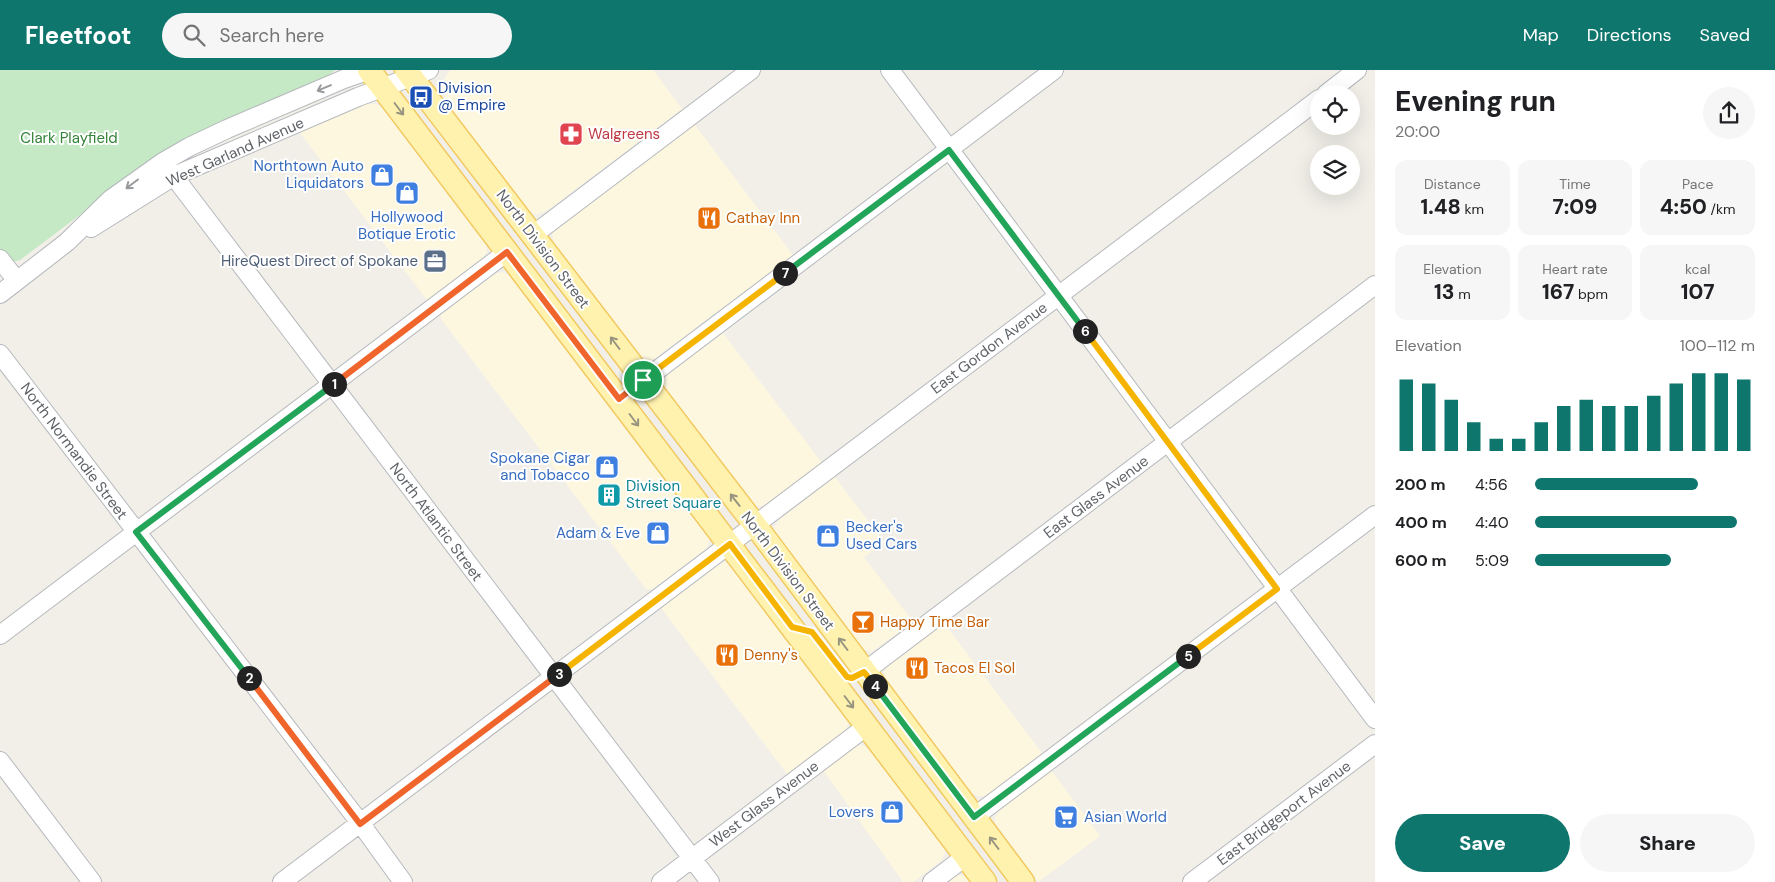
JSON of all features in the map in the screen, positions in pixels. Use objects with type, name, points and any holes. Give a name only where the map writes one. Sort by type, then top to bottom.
[{"type":"main road","name":"North Division Street","points":[[369,70],[985,882]]},
{"type":"main road","name":"North Division Street","points":[[416,72],[533,235],[1023,882]]},
{"type":"main road","points":[[792,627],[812,632],[847,677],[852,678],[864,672]]},
{"type":"main road","points":[[867,726],[876,723],[888,728],[937,792],[942,793],[952,787]]},
{"type":"street","name":"West Garland Avenue","points":[[0,294],[67,242],[112,199],[163,162],[227,129],[369,70]]},
{"type":"street","points":[[533,235],[751,70]]},
{"type":"street","points":[[890,70],[1375,719]]},
{"type":"street","points":[[619,399],[1054,70]]},
{"type":"street","points":[[1338,85],[1357,70]]},
{"type":"street","name":"West Garland Avenue","points":[[67,242],[174,176],[383,89],[416,72]]},
{"type":"street","name":"East Gordon Avenue","points":[[282,882],[1310,106]]},
{"type":"street","name":"North Atlantic Street","points":[[163,162],[710,882]]},
{"type":"street","points":[[0,635],[507,252]]},
{"type":"street","points":[[0,259],[17,281]]},
{"type":"street","name":"East Glass Avenue","points":[[864,672],[1375,285]]},
{"type":"street","name":"North Normandie Street","points":[[0,354],[404,882]]},
{"type":"street","points":[[974,817],[1375,515]]},
{"type":"street","name":"West Glass Avenue","points":[[661,882],[867,726]]},
{"type":"street","name":"East Bridgeport Avenue","points":[[1192,882],[1375,744]]},
{"type":"street","points":[[0,761],[92,882]]},
{"type":"street","points":[[932,882],[965,857]]},
{"type":"shaded area","points":[[450,70],[653,70],[682,109],[548,210],[536,215],[526,209],[451,109],[442,90],[445,78]]},
{"type":"shaded area","points":[[365,104],[376,104],[386,110],[486,246],[487,252],[481,260],[427,300],[300,133],[303,130]]},
{"type":"shaded area","points":[[695,125],[793,255],[658,356],[651,361],[646,361],[637,356],[554,245],[552,234],[555,229]]},
{"type":"shaded area","points":[[502,272],[512,277],[709,537],[706,549],[653,589],[646,589],[441,319],[441,314],[495,274]]},
{"type":"shaded area","points":[[723,333],[822,463],[765,505],[754,505],[662,386],[666,376]]},
{"type":"shaded area","points":[[835,477],[884,542],[864,557],[913,622],[871,652],[862,648],[775,534],[774,528],[780,519]]},
{"type":"shaded area","points":[[724,562],[735,570],[846,717],[848,725],[844,732],[787,774],[661,607],[715,566]]},
{"type":"shaded area","points":[[944,623],[1042,753],[984,796],[978,796],[970,792],[884,677],[884,671],[890,664]]},
{"type":"shaded area","points":[[862,745],[872,750],[944,845],[945,854],[941,861],[913,882],[903,882],[823,770],[856,746]]},
{"type":"shaded area","points":[[1051,770],[1100,836],[1038,882],[995,823],[995,818],[1001,809]]},
{"type":"shaded area","points":[[955,876],[965,876],[972,882],[946,882]]},
{"type":"green space","name":"Clark Playfield","points":[[0,70],[335,70],[323,80],[137,172],[20,260],[14,261],[8,259],[0,250]]},
{"type":"place","name":"Division @ Empire","points":[[421,97]]},
{"type":"place","name":"Walgreens","points":[[571,134]]},
{"type":"place","name":"Northtown Auto Liquidators","points":[[382,175]]},
{"type":"place","name":"Hollywood Botique Erotic","points":[[407,193]]},
{"type":"place","name":"Cathay Inn","points":[[709,218]]},
{"type":"place","name":"HireQuest Direct of Spokane","points":[[435,261]]},
{"type":"place","name":"Spokane Cigar and Tobacco","points":[[607,467]]},
{"type":"place","name":"Division Street Square","points":[[609,495]]},
{"type":"place","name":"Adam & Eve","points":[[658,533]]},
{"type":"place","name":"Becker's Used Cars","points":[[828,536]]},
{"type":"place","name":"Happy Time Bar","points":[[863,622]]},
{"type":"place","name":"Denny's","points":[[727,655]]},
{"type":"place","name":"Tacos El Sol","points":[[917,668]]},
{"type":"place","name":"Lovers","points":[[892,812]]},
{"type":"place","name":"Asian World","points":[[1066,817]]},
{"type":"route","points":[[949,150],[1277,589],[974,817],[864,672],[852,678],[847,677],[812,632],[792,627],[730,544],[360,824],[136,532],[507,252],[619,399],[643,380],[949,150]]}]
